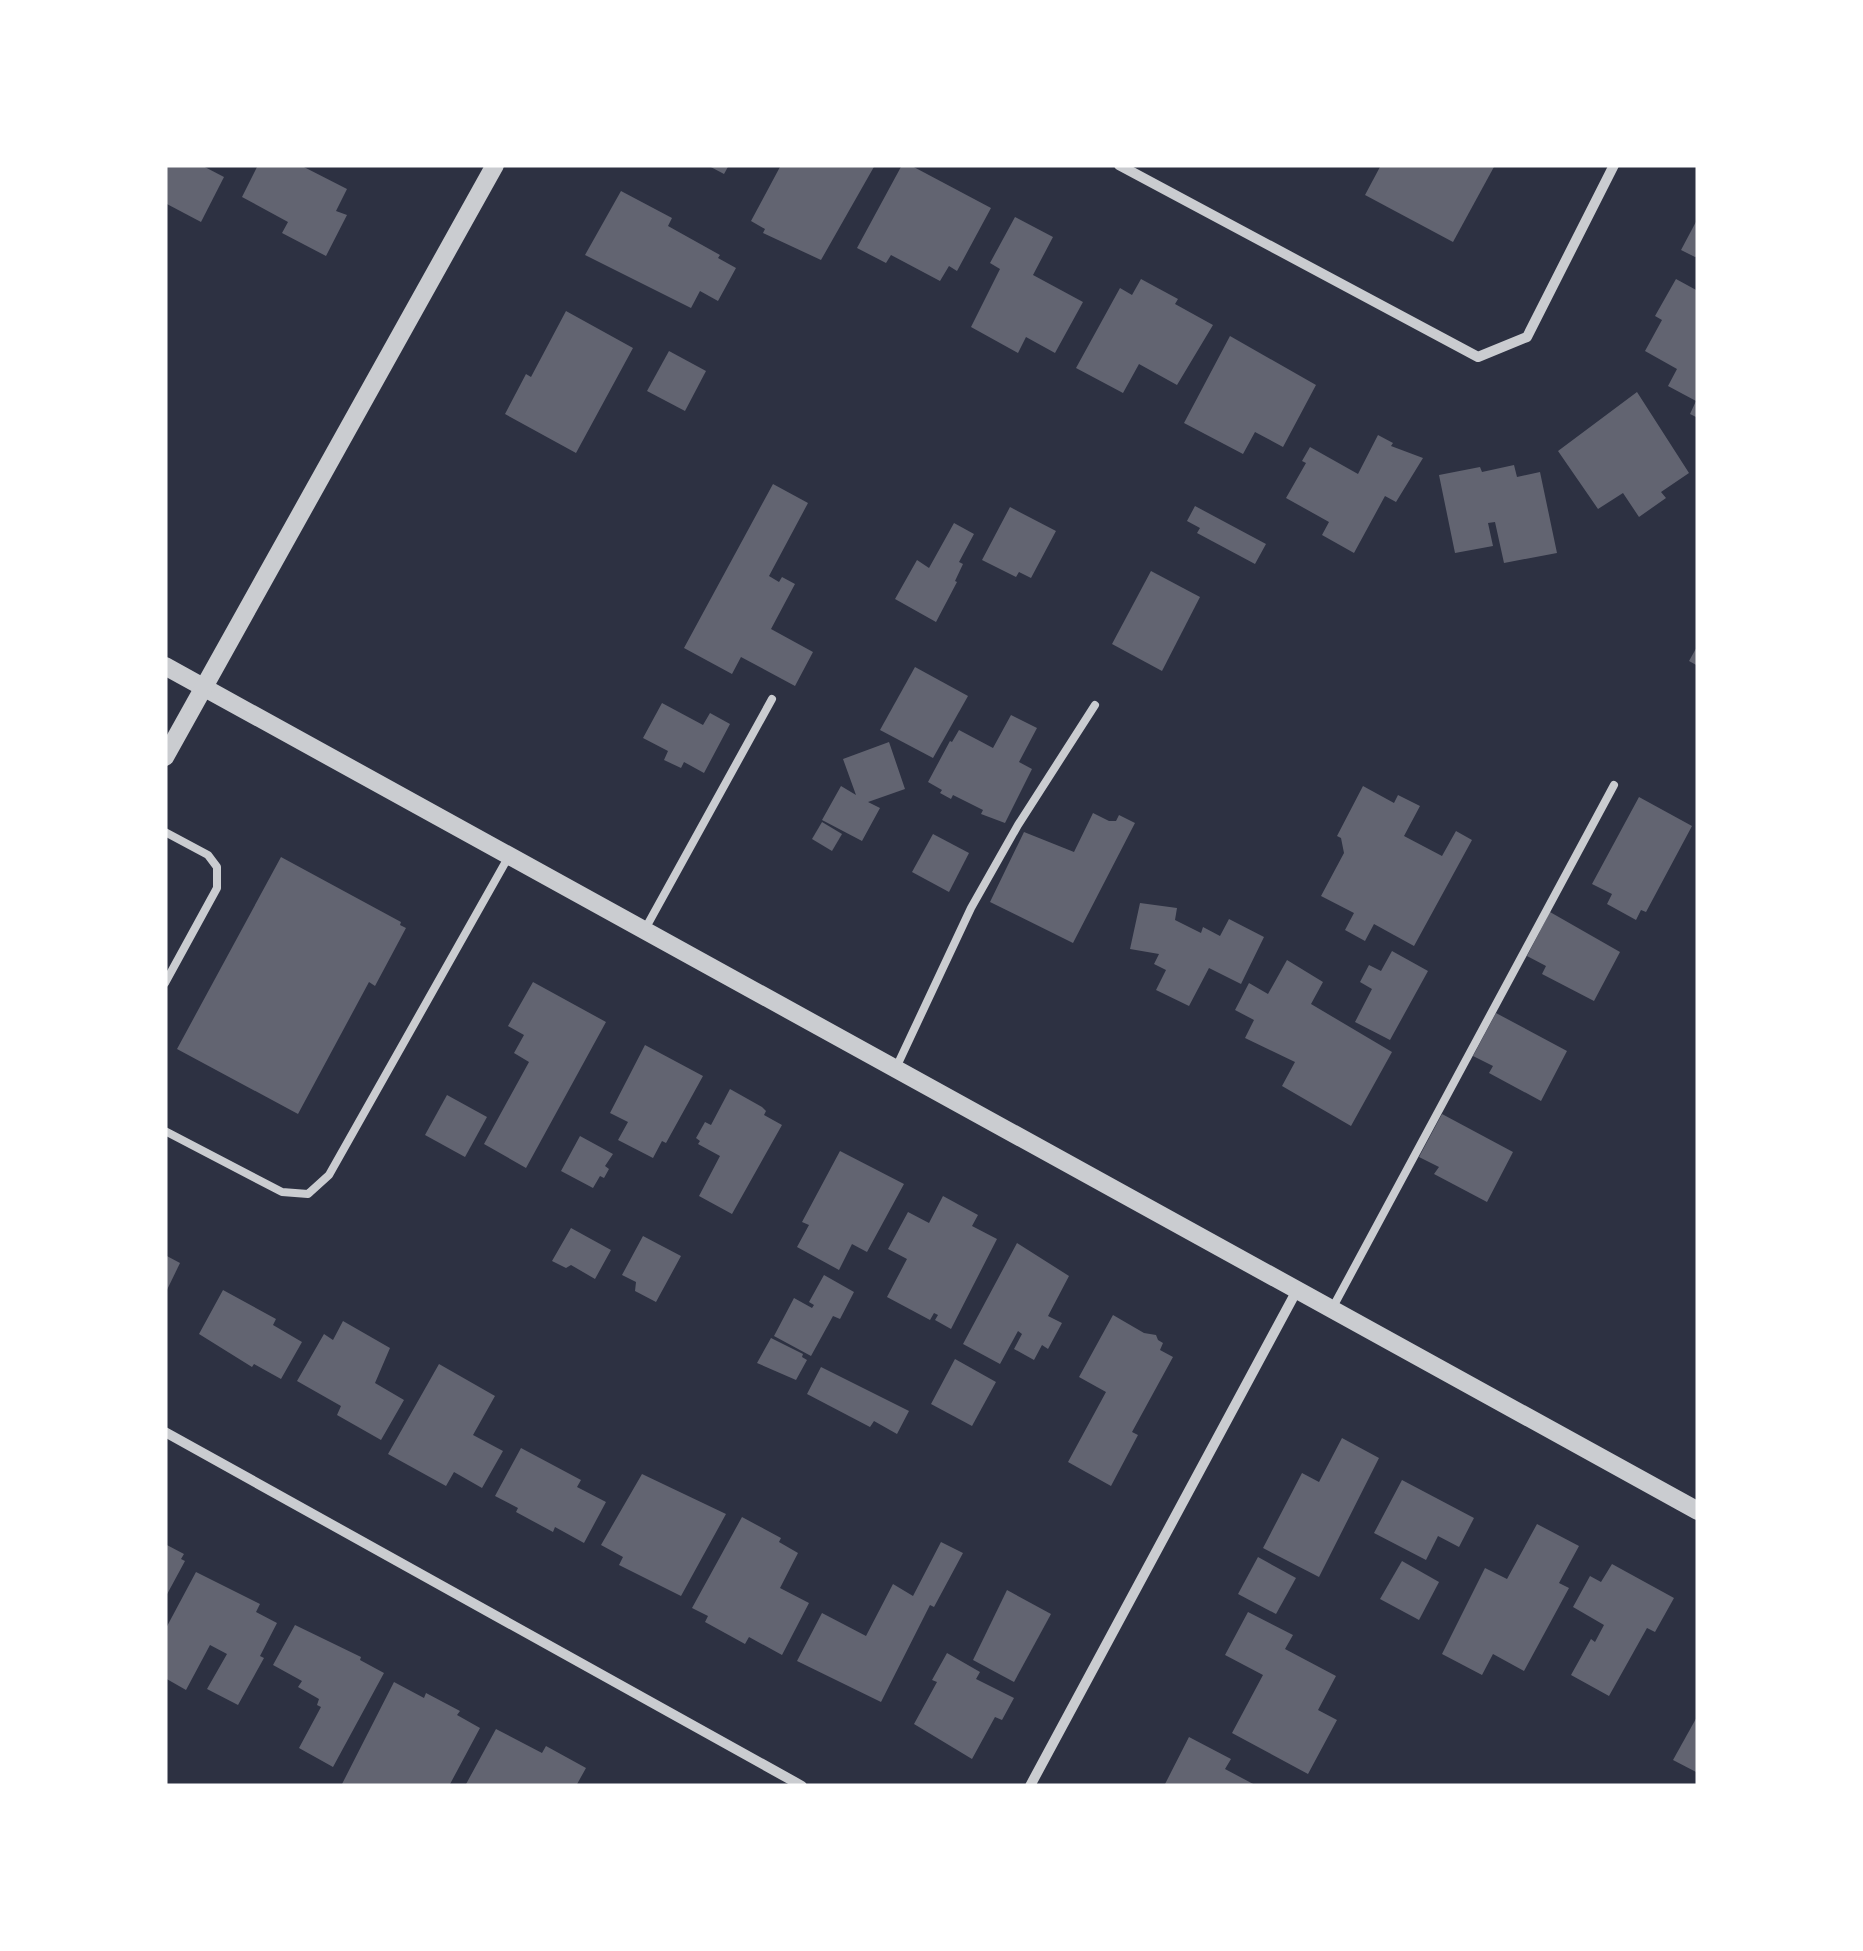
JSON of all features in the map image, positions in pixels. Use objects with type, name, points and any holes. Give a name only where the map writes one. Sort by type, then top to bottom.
[{"type":"street","points":[[165,757],[494,165]]},
{"type":"street","points":[[1119,165],[1478,357],[1527,337],[1614,165]]},
{"type":"street","points":[[165,666],[1698,1511]]},
{"type":"street","points":[[1030,1786],[1296,1292]]},
{"type":"street","points":[[165,1432],[802,1786]]},
{"type":"lane","points":[[644,931],[772,698]]},
{"type":"lane","points":[[895,1070],[972,908],[1018,825],[1094,705]]},
{"type":"lane","points":[[1331,1310],[1614,785]]},
{"type":"lane","points":[[165,832],[208,855],[218,867],[216,888],[165,983]]},
{"type":"lane","points":[[165,1131],[282,1192],[308,1194],[329,1175],[509,856]]},
{"type":"building","points":[[165,165],[201,165],[224,177],[201,222],[165,203]]},
{"type":"building","points":[[258,165],[300,165],[347,189],[336,211],[347,215],[326,256],[282,233],[288,222],[242,197]]},
{"type":"building","points":[[707,165],[729,165],[724,174]]},
{"type":"building","points":[[781,165],[875,165],[821,260],[763,233],[765,229],[751,221]]},
{"type":"building","points":[[902,165],[910,165],[991,208],[957,271],[949,266],[940,281],[891,255],[886,263],[857,248]]},
{"type":"building","points":[[1381,165],[1495,165],[1453,242],[1365,195]]},
{"type":"building","points":[[621,191],[672,218],[668,226],[736,268],[718,301],[700,291],[691,308],[585,255]]},
{"type":"building","points":[[1015,217],[1053,237],[1033,275],[1083,302],[1055,353],[1026,337],[1018,353],[971,327],[1000,269],[990,263]]},
{"type":"building","points":[[1698,218],[1698,256],[1695,257],[1681,250]]},
{"type":"building","points":[[1141,279],[1178,299],[1175,304],[1213,325],[1177,385],[1139,364],[1123,393],[1076,368],[1120,288],[1132,295]]},
{"type":"building","points":[[1676,279],[1698,291],[1698,418],[1690,414],[1696,401],[1668,386],[1677,369],[1645,351],[1662,320],[1655,316]]},
{"type":"building","points":[[566,311],[633,348],[576,453],[505,414],[526,374],[531,377]]},
{"type":"building","points":[[1230,336],[1316,385],[1283,447],[1255,432],[1243,454],[1184,423]]},
{"type":"building","points":[[669,351],[706,371],[685,411],[647,391]]},
{"type":"building","points":[[1637,392],[1689,473],[1661,492],[1666,498],[1639,517],[1623,493],[1598,509],[1558,451]]},
{"type":"building","points":[[1378,435],[1393,443],[1391,446],[1423,458],[1396,502],[1385,496],[1354,553],[1322,535],[1329,522],[1286,498],[1306,463],[1302,461],[1310,447],[1358,474]]},
{"type":"building","points":[[1514,465],[1517,477],[1540,472],[1557,553],[1504,563],[1495,522],[1488,523],[1493,546],[1455,553],[1439,475]]},
{"type":"building","points":[[773,484],[808,503],[769,576],[795,584],[771,629],[813,652],[795,686],[741,657],[732,674],[684,648]]},
{"type":"building","points":[[1195,506],[1266,544],[1255,564],[1197,533],[1200,528],[1187,521]]},
{"type":"building","points":[[1010,507],[1056,531],[1031,578],[1019,572],[1016,577],[982,560]]},
{"type":"building","points":[[954,523],[974,534],[959,562],[963,564],[957,582],[936,622],[895,599],[917,560],[929,568]]},
{"type":"building","points":[[1151,571],[1200,597],[1162,671],[1112,644]]},
{"type":"building","points":[[1698,645],[1698,666],[1689,661]]},
{"type":"building","points":[[915,667],[968,696],[933,758],[880,730]]},
{"type":"building","points":[[662,703],[703,725],[710,713],[730,724],[704,773],[684,762],[681,768],[664,760],[668,751],[643,738]]},
{"type":"building","points":[[1011,715],[1037,728],[1019,762],[1032,769],[1005,823],[981,814],[983,810],[953,795],[951,799],[928,782],[959,730],[993,748]]},
{"type":"building","points":[[889,742],[905,789],[868,802],[880,808],[862,841],[822,820],[841,786],[856,795],[843,759]]},
{"type":"building","points":[[1363,786],[1394,803],[1398,795],[1420,806],[1404,836],[1442,856],[1456,831],[1472,840],[1414,946],[1374,924],[1365,941],[1345,930],[1354,913],[1321,896],[1344,853],[1337,836]]},
{"type":"building","points":[[1639,797],[1692,826],[1646,912],[1641,910],[1636,920],[1607,904],[1612,894],[1592,884]]},
{"type":"building","points":[[1093,813],[1109,821],[1116,821],[1119,815],[1135,823],[1073,943],[990,902],[1024,832],[1074,852]]},
{"type":"building","points":[[822,822],[842,834],[832,851],[812,839]]},
{"type":"building","points":[[933,834],[969,853],[949,892],[912,872]]},
{"type":"building","points":[[281,857],[406,928],[375,986],[369,982],[298,1114],[177,1049]]},
{"type":"building","points":[[1140,903],[1177,908],[1175,920],[1201,933],[1203,927],[1220,936],[1229,919],[1264,937],[1241,984],[1209,968],[1189,1006],[1156,990],[1166,970],[1154,964],[1159,954],[1130,949]]},
{"type":"building","points":[[1550,912],[1620,952],[1594,1001],[1542,974],[1546,966],[1527,956]]},
{"type":"building","points":[[1392,951],[1428,971],[1390,1040],[1355,1022],[1372,989],[1360,982],[1369,965],[1381,971]]},
{"type":"building","points":[[1287,960],[1323,982],[1311,1004],[1392,1052],[1351,1126],[1282,1086],[1295,1062],[1245,1038],[1254,1020],[1235,1010],[1249,983],[1268,994]]},
{"type":"building","points":[[533,982],[606,1022],[526,1168],[484,1144],[529,1062],[514,1053],[524,1035],[508,1026]]},
{"type":"building","points":[[1496,1013],[1567,1051],[1541,1101],[1489,1073],[1493,1066],[1473,1056]]},
{"type":"building","points":[[645,1045],[703,1076],[666,1143],[662,1141],[653,1158],[618,1140],[628,1122],[610,1113]]},
{"type":"building","points":[[730,1089],[762,1107],[764,1115],[782,1125],[732,1214],[699,1196],[720,1156],[698,1144],[696,1138],[705,1122],[711,1125]]},
{"type":"building","points":[[447,1095],[487,1117],[465,1157],[425,1135]]},
{"type":"building","points":[[1442,1114],[1513,1152],[1487,1202],[1434,1174],[1439,1167],[1419,1157]]},
{"type":"building","points":[[580,1136],[613,1154],[605,1166],[609,1169],[604,1178],[600,1176],[593,1188],[561,1171]]},
{"type":"building","points":[[840,1151],[904,1184],[867,1252],[852,1244],[839,1270],[797,1247],[809,1225],[802,1222]]},
{"type":"building","points":[[943,1196],[978,1215],[972,1226],[997,1239],[951,1329],[935,1320],[938,1315],[934,1313],[930,1320],[887,1297],[907,1259],[888,1249],[908,1212],[929,1223]]},
{"type":"building","points":[[571,1228],[611,1250],[595,1279],[571,1265],[566,1268],[552,1261]]},
{"type":"building","points":[[643,1236],[681,1256],[656,1302],[635,1291],[636,1282],[622,1275]]},
{"type":"building","points":[[1017,1243],[1069,1276],[1048,1316],[1062,1323],[1048,1349],[1042,1345],[1034,1360],[1014,1349],[1022,1334],[1018,1331],[1000,1364],[963,1344]]},
{"type":"building","points":[[165,1255],[180,1263],[165,1294]]},
{"type":"building","points":[[824,1275],[854,1292],[840,1319],[833,1316],[811,1356],[774,1336],[794,1298],[812,1308],[814,1305],[809,1302]]},
{"type":"building","points":[[223,1290],[276,1319],[273,1325],[302,1342],[281,1379],[254,1364],[252,1367],[199,1334]]},
{"type":"building","points":[[1113,1315],[1144,1333],[1156,1335],[1163,1343],[1160,1350],[1173,1357],[1132,1432],[1138,1435],[1111,1486],[1068,1462],[1106,1392],[1079,1377]]},
{"type":"building","points":[[343,1321],[390,1348],[375,1383],[404,1400],[381,1440],[337,1415],[341,1406],[297,1381],[324,1334],[333,1340]]},
{"type":"building","points":[[771,1338],[803,1354],[807,1360],[796,1380],[757,1363]]},
{"type":"building","points":[[955,1359],[996,1382],[972,1426],[931,1404]]},
{"type":"building","points":[[439,1364],[495,1396],[473,1435],[503,1451],[482,1488],[454,1472],[446,1486],[388,1454]]},
{"type":"building","points":[[821,1367],[909,1411],[897,1434],[874,1421],[870,1427],[807,1394]]},
{"type":"building","points":[[1342,1438],[1379,1458],[1319,1577],[1263,1548],[1302,1473],[1319,1482]]},
{"type":"building","points":[[521,1448],[581,1480],[577,1487],[606,1502],[584,1543],[555,1527],[553,1532],[495,1496]]},
{"type":"building","points":[[642,1474],[726,1514],[681,1596],[619,1565],[623,1557],[601,1545]]},
{"type":"building","points":[[1402,1480],[1474,1518],[1459,1547],[1438,1536],[1426,1560],[1374,1533]]},
{"type":"building","points":[[742,1517],[781,1538],[779,1542],[798,1553],[780,1588],[809,1603],[782,1655],[749,1637],[745,1644],[705,1622],[708,1616],[692,1608]]},
{"type":"building","points":[[1537,1524],[1579,1546],[1559,1583],[1569,1588],[1524,1671],[1493,1654],[1482,1675],[1442,1654],[1485,1568],[1507,1579]]},
{"type":"building","points":[[941,1542],[963,1553],[934,1607],[930,1605],[881,1702],[797,1661],[822,1613],[866,1636],[893,1584],[913,1596]]},
{"type":"building","points":[[165,1544],[184,1554],[181,1559],[185,1561],[165,1598]]},
{"type":"building","points":[[1258,1557],[1296,1578],[1276,1614],[1238,1594]]},
{"type":"building","points":[[1402,1561],[1439,1582],[1419,1620],[1380,1599]]},
{"type":"building","points":[[1612,1564],[1674,1598],[1655,1632],[1647,1628],[1609,1696],[1571,1675],[1591,1639],[1595,1642],[1604,1625],[1573,1607],[1590,1576],[1601,1582]]},
{"type":"building","points":[[196,1572],[260,1604],[256,1612],[277,1623],[260,1656],[264,1658],[238,1705],[207,1689],[227,1654],[210,1645],[186,1690],[165,1678],[165,1630]]},
{"type":"building","points":[[1007,1590],[1051,1614],[1014,1682],[973,1660]]},
{"type":"building","points":[[1248,1612],[1293,1635],[1285,1649],[1336,1676],[1318,1710],[1337,1720],[1308,1774],[1232,1733],[1263,1675],[1225,1655]]},
{"type":"building","points":[[295,1625],[361,1657],[360,1660],[384,1673],[333,1767],[299,1748],[321,1707],[317,1705],[319,1699],[298,1687],[302,1681],[273,1665]]},
{"type":"building","points":[[947,1653],[980,1672],[976,1679],[1014,1698],[1002,1720],[995,1717],[972,1759],[914,1724],[937,1682],[932,1680]]},
{"type":"building","points":[[394,1682],[460,1711],[457,1715],[480,1728],[449,1786],[341,1786]]},
{"type":"building","points":[[1698,1715],[1698,1773],[1673,1760]]},
{"type":"building","points":[[496,1729],[542,1753],[546,1746],[586,1768],[576,1786],[465,1786]]},
{"type":"building","points":[[1189,1737],[1231,1759],[1225,1769],[1257,1786],[1164,1786]]}]
